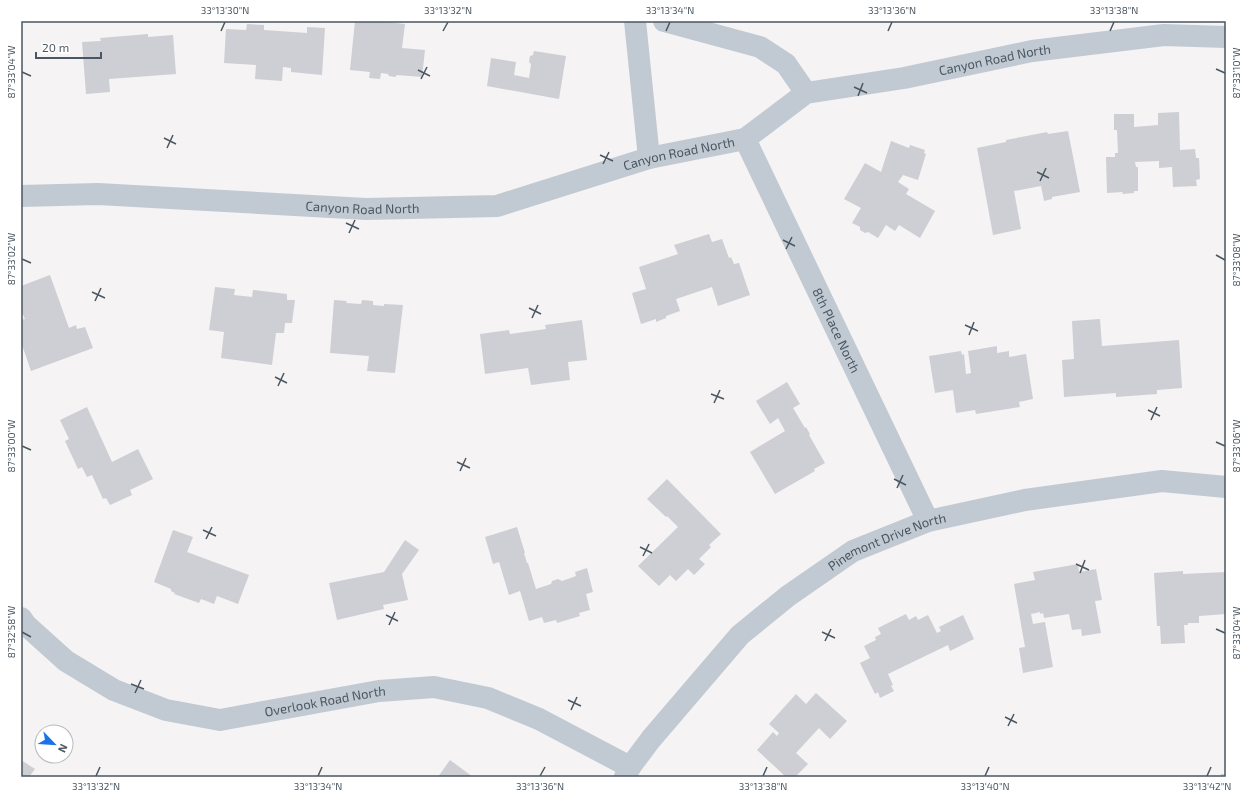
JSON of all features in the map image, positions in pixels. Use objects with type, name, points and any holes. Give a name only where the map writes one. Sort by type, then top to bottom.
[{"type":"street","points":[[635,21],[648,158]]},
{"type":"street","points":[[664,21],[760,47],[786,64],[806,93]]},
{"type":"street","name":"Canyon Road North","points":[[21,196],[98,194],[366,209],[496,206],[648,158],[745,139],[806,93],[904,78],[1032,51],[1164,35],[1226,37]]},
{"type":"street","name":"8th Place North","points":[[745,139],[928,521]]},
{"type":"street","name":"Pinemont Drive North","points":[[628,772],[651,739],[740,635],[788,596],[853,551],[928,521],[1025,500],[1162,481],[1226,487]]},
{"type":"street","name":"Overlook Road North","points":[[21,618],[26,625],[66,661],[114,690],[166,710],[220,720],[379,691],[434,687],[488,698],[539,719],[628,772]]},
{"type":"building","points":[[355,21],[378,21],[405,24],[402,48],[425,50],[422,77],[397,75],[395,77],[381,73],[380,79],[369,78],[370,72],[350,70]]},
{"type":"building","points":[[247,24],[264,25],[264,30],[307,33],[307,27],[325,28],[322,75],[291,72],[291,68],[283,67],[282,81],[255,79],[256,65],[224,63],[226,29],[246,30]]},
{"type":"building","points":[[148,34],[148,37],[173,35],[176,74],[109,79],[110,92],[86,94],[82,42],[101,41],[100,38]]},
{"type":"building","points":[[534,51],[566,56],[559,99],[487,86],[491,58],[516,62],[514,75],[529,78],[531,64],[529,62],[530,56],[533,55]]},
{"type":"building","points":[[1179,112],[1180,150],[1195,149],[1196,158],[1199,158],[1200,179],[1196,180],[1197,186],[1173,187],[1172,167],[1159,168],[1159,161],[1135,162],[1136,167],[1138,167],[1138,191],[1134,191],[1134,193],[1122,194],[1123,192],[1107,193],[1106,157],[1115,157],[1115,153],[1118,153],[1117,130],[1114,130],[1114,114],[1134,114],[1134,127],[1158,125],[1158,113]]},
{"type":"building","points":[[1068,131],[1080,192],[1052,197],[1052,199],[1044,201],[1041,186],[1014,191],[1021,229],[993,235],[977,148],[1006,142],[1006,140],[1047,132],[1048,134]]},
{"type":"building","points":[[891,141],[909,148],[910,145],[925,150],[924,153],[926,154],[918,180],[903,175],[898,182],[909,189],[906,194],[935,211],[920,238],[899,225],[895,231],[886,225],[878,238],[868,232],[865,233],[860,230],[860,227],[852,223],[861,208],[844,199],[865,163],[881,172]]},
{"type":"building","points":[[709,234],[712,242],[722,239],[729,258],[731,257],[734,264],[739,263],[750,295],[718,306],[712,287],[676,299],[680,311],[666,316],[666,318],[656,322],[656,319],[641,324],[632,293],[646,289],[639,267],[678,254],[674,245]]},
{"type":"building","points":[[50,275],[69,328],[76,325],[77,329],[85,327],[93,348],[31,371],[21,342],[21,320],[25,319],[21,310],[21,286]]},
{"type":"building","points":[[215,287],[235,289],[234,295],[252,297],[253,290],[287,294],[287,300],[295,300],[292,323],[285,323],[284,333],[276,333],[272,365],[221,358],[224,332],[209,330]]},
{"type":"building","points":[[334,300],[347,301],[346,303],[361,304],[362,300],[373,301],[373,305],[384,306],[384,304],[403,305],[395,373],[367,371],[369,356],[330,353]]},
{"type":"building","points":[[1100,319],[1102,346],[1179,340],[1182,388],[1157,390],[1157,394],[1116,397],[1116,393],[1064,397],[1062,360],[1074,359],[1072,321]]},
{"type":"building","points":[[582,320],[587,360],[568,362],[570,380],[531,385],[528,368],[485,374],[480,334],[509,330],[510,334],[546,329],[545,325]]},
{"type":"building","points":[[997,346],[997,353],[1009,351],[1009,357],[1026,354],[1033,399],[1019,402],[1020,407],[976,414],[975,410],[956,413],[953,390],[935,393],[929,356],[961,351],[962,355],[964,354],[966,374],[971,373],[968,351]]},
{"type":"building","points":[[787,382],[800,404],[793,408],[805,428],[806,427],[825,463],[814,469],[815,471],[775,494],[750,452],[785,431],[778,418],[770,424],[756,401]]},
{"type":"building","points":[[87,407],[112,462],[138,449],[153,479],[130,490],[132,495],[110,505],[106,498],[103,499],[92,475],[87,477],[82,467],[78,469],[65,441],[69,439],[60,420]]},
{"type":"building","points":[[667,479],[721,534],[709,545],[711,547],[699,559],[705,564],[694,575],[688,569],[676,581],[670,575],[659,586],[638,566],[678,527],[647,499]]},
{"type":"building","points":[[517,527],[536,589],[551,584],[552,581],[558,579],[562,581],[576,576],[575,572],[587,568],[593,592],[586,594],[590,610],[579,613],[580,616],[557,623],[556,620],[544,623],[542,617],[529,621],[520,591],[509,595],[499,562],[493,564],[485,537]]},
{"type":"building","points":[[173,530],[193,537],[187,552],[249,575],[238,604],[217,596],[214,604],[201,599],[199,603],[174,594],[175,593],[171,591],[171,589],[154,582]]},
{"type":"building","points":[[405,540],[419,550],[402,574],[408,600],[383,605],[384,609],[337,620],[329,583],[384,572]]},
{"type":"building","points":[[1078,564],[1079,572],[1096,569],[1102,600],[1095,601],[1101,633],[1082,636],[1081,629],[1072,630],[1069,614],[1044,618],[1043,613],[1040,614],[1040,612],[1031,614],[1033,624],[1045,622],[1053,667],[1023,673],[1019,648],[1025,647],[1014,584],[1035,580],[1033,572]]},
{"type":"building","points":[[1183,571],[1183,574],[1226,572],[1226,614],[1199,616],[1199,623],[1188,623],[1188,625],[1184,625],[1185,643],[1161,644],[1160,626],[1157,626],[1154,573]]},
{"type":"building","points":[[906,614],[909,620],[916,616],[918,620],[928,615],[937,633],[941,631],[939,627],[963,615],[974,639],[950,651],[948,645],[888,674],[894,691],[880,698],[878,692],[875,694],[860,663],[870,658],[864,646],[876,640],[875,637],[881,634],[878,628]]},
{"type":"building","points":[[816,693],[847,721],[830,739],[819,728],[796,753],[808,764],[795,777],[786,777],[757,750],[773,732],[777,736],[779,733],[769,724],[796,694],[806,704]]},
{"type":"building","points":[[21,760],[35,769],[29,777],[21,777]]},
{"type":"building","points":[[450,760],[473,777],[438,777]]},
{"type":"building","points":[[1221,774],[1226,774],[1226,777],[1220,777]]}]
